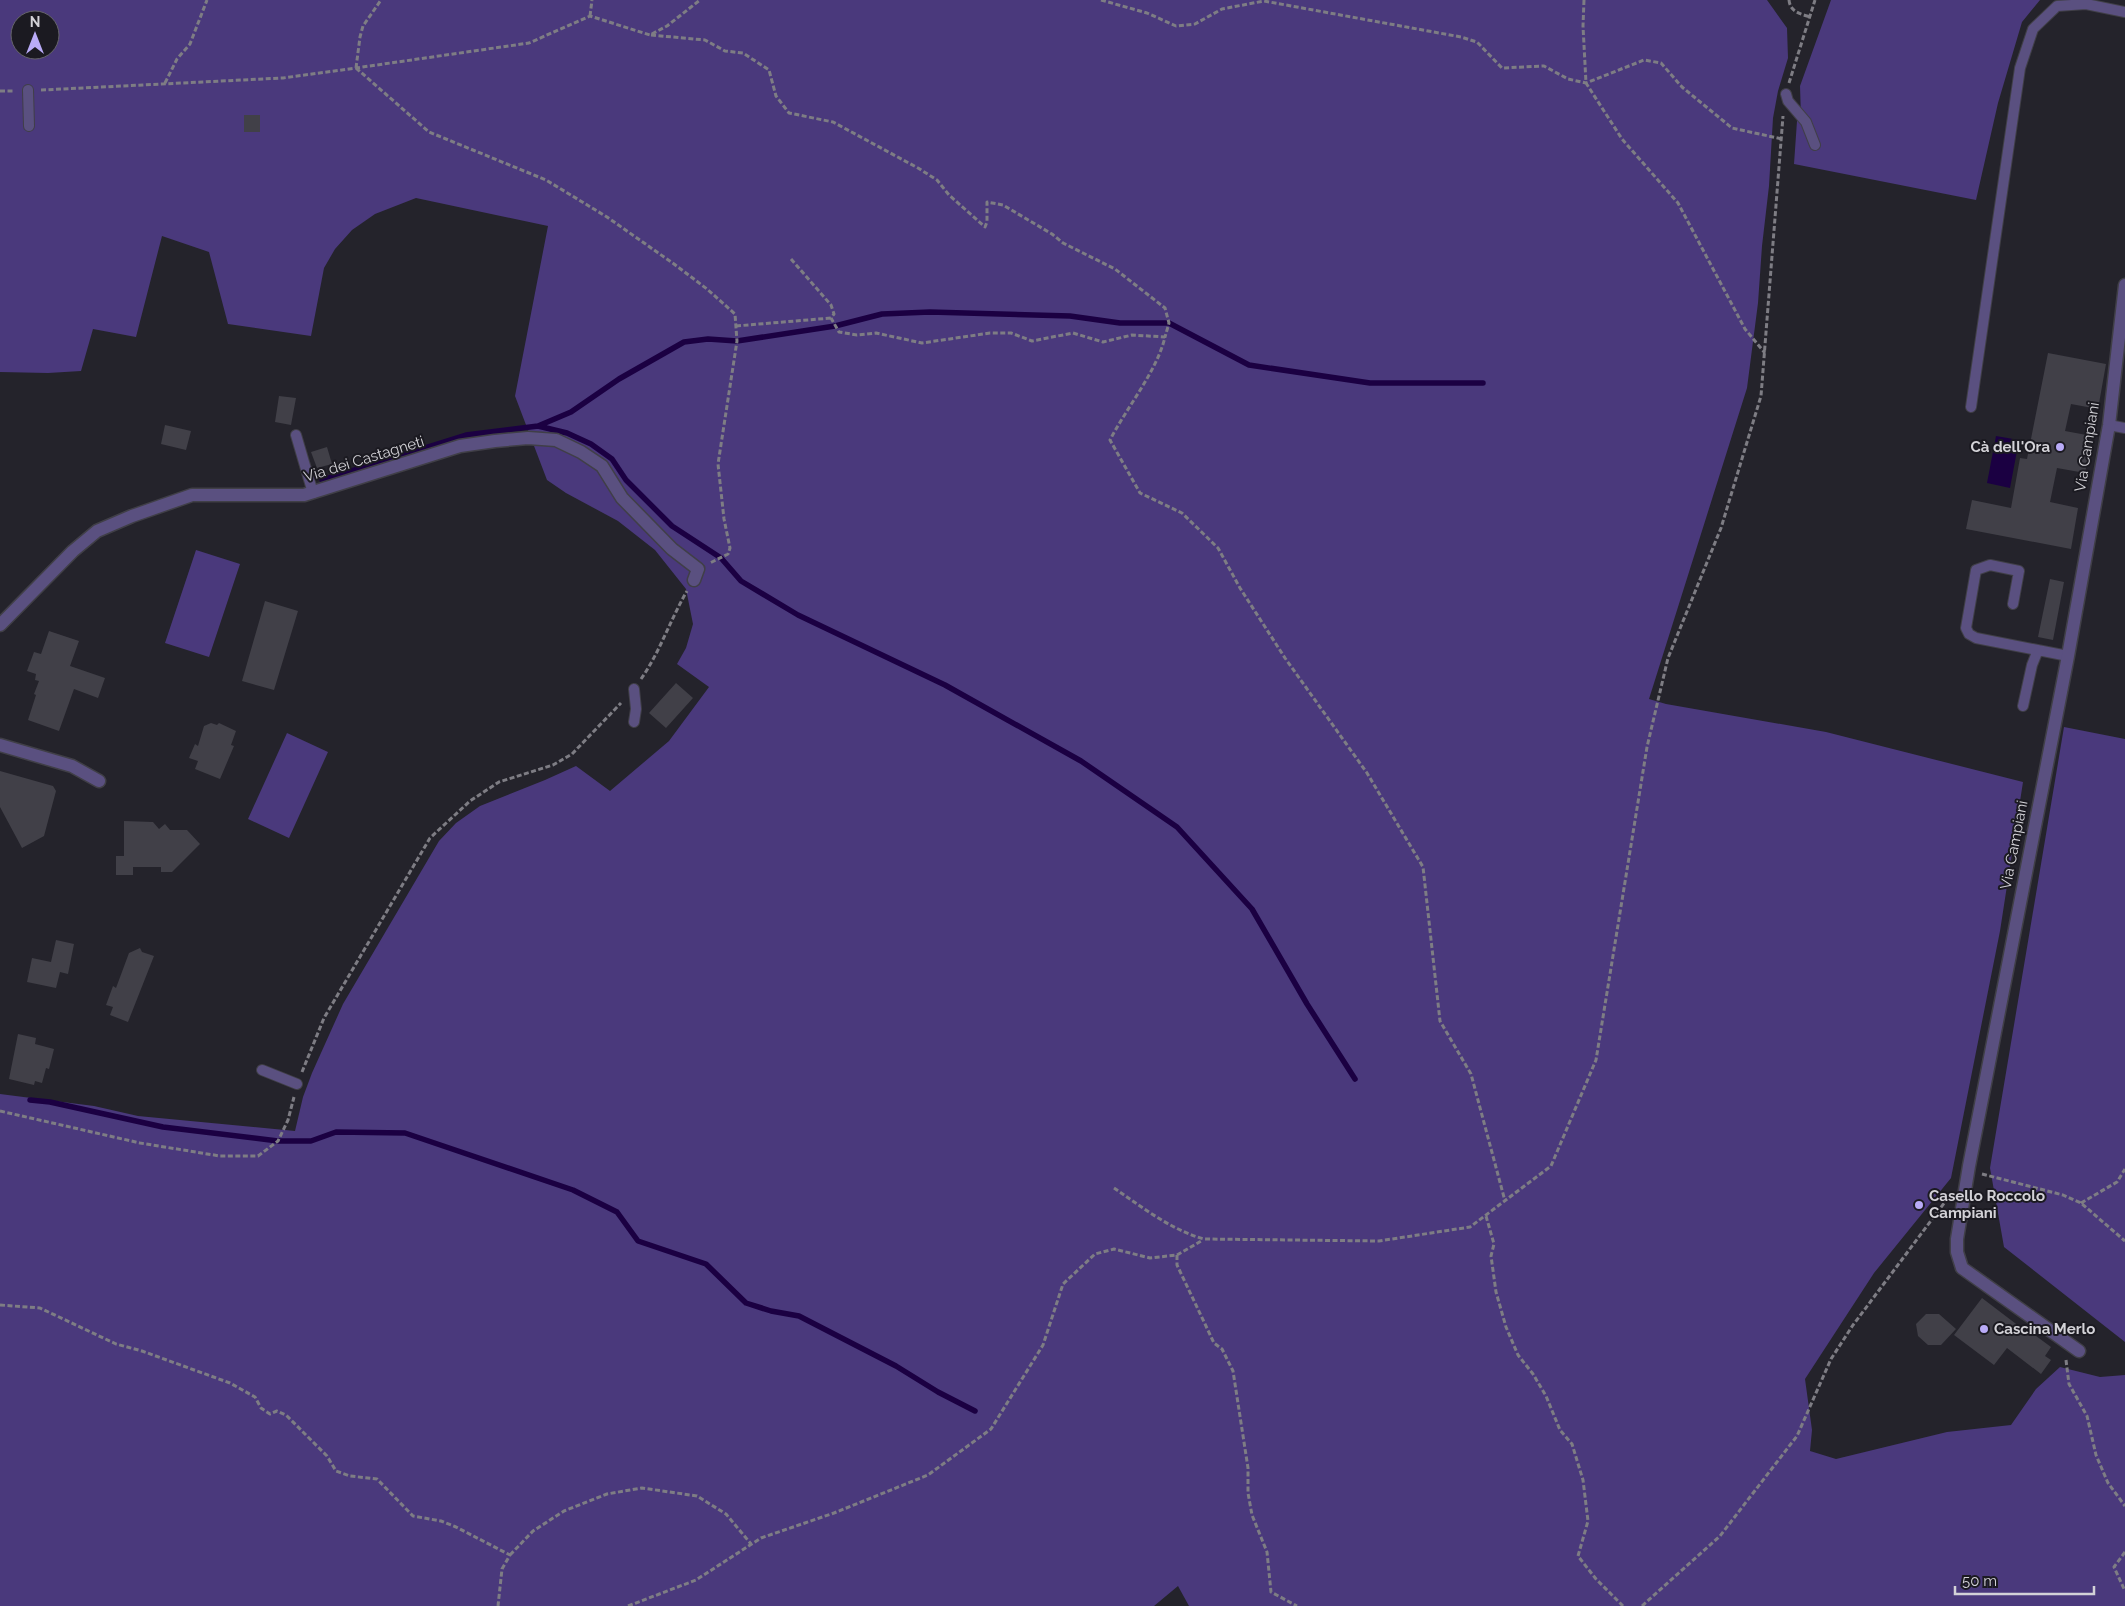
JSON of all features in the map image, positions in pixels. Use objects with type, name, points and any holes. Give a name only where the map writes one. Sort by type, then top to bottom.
[{"type":"street","name":"Via Campiani","points":[[2079,1351],[1962,1268],[1957,1252],[1957,1239],[1969,1166],[2068,656],[2108,425],[2125,285]]},
{"type":"street","name":"Via dei Castagneti","points":[[0,625],[73,551],[97,531],[132,516],[192,495],[295,496],[313,493],[460,446],[528,438],[556,440],[581,452],[602,466],[622,498],[696,574]]},
{"type":"street","points":[[0,745],[72,766],[99,781]]},
{"type":"lane","points":[[1971,407],[2020,68],[2033,29],[2057,6],[2086,4],[2125,12]]},
{"type":"lane","points":[[28,90],[29,126]]},
{"type":"lane","points":[[1786,94],[1788,102],[1806,122],[1815,145]]},
{"type":"lane","points":[[2108,425],[2125,428]]},
{"type":"lane","points":[[296,435],[313,493]]},
{"type":"lane","points":[[2013,604],[2019,571],[1990,565],[1976,570],[1966,628],[1969,634],[1976,638],[2068,656]]},
{"type":"lane","points":[[2023,706],[2032,665],[2038,650]]},
{"type":"lane","points":[[634,689],[636,709],[634,722]]},
{"type":"lane","points":[[262,1070],[298,1084]]},
{"type":"path","points":[[165,83],[177,59],[190,44],[207,0]]},
{"type":"path","points":[[356,68],[363,26],[381,0]]},
{"type":"path","points":[[590,16],[592,0]]},
{"type":"path","points":[[650,35],[667,26],[700,0]]},
{"type":"path","points":[[1101,0],[1147,13],[1176,26],[1195,24],[1222,10],[1264,1],[1461,37],[1477,42],[1502,68],[1544,66],[1568,79],[1586,83],[1644,60],[1661,63],[1682,87],[1732,128],[1782,139]]},
{"type":"path","points":[[1584,0],[1583,26],[1586,83],[1622,139],[1678,203],[1745,329],[1766,354]]},
{"type":"path","points":[[1789,0],[1792,8],[1797,12],[1810,16]]},
{"type":"path","points":[[1114,1188],[1173,1226],[1204,1239],[1380,1242],[1470,1227],[1551,1166],[1596,1060],[1647,747],[1668,658],[1721,528],[1761,396],[1766,354],[1786,94],[1815,0]]},
{"type":"path","points":[[28,90],[283,78],[529,43],[590,16],[650,35],[705,40],[725,51],[743,53],[769,70],[776,96],[788,113],[833,122],[918,168],[937,180],[949,195],[985,227],[987,222],[987,202],[1003,206],[1052,234],[1063,243],[1115,269],[1165,308],[1169,323],[1161,353],[1110,440],[1140,493],[1182,513],[1218,548],[1240,588],[1285,658],[1367,773],[1424,867],[1440,1021],[1471,1074],[1505,1201]]},
{"type":"path","points":[[0,1111],[140,1143],[220,1156],[258,1156],[278,1140],[282,1133],[298,1084],[324,1018],[430,838],[470,801],[499,782],[553,764],[572,754],[634,689],[652,664],[669,624],[696,574],[728,554],[730,548],[724,519],[718,464],[737,341],[735,314],[708,289],[607,217],[546,180],[429,132],[356,68]]},
{"type":"path","points":[[791,259],[832,305],[834,314],[831,318]]},
{"type":"path","points":[[736,326],[831,318]]},
{"type":"path","points":[[831,318],[839,332],[876,333],[922,343],[990,333],[1011,333],[1032,341],[1073,333],[1103,342],[1132,335],[1165,337]]},
{"type":"path","points":[[1969,1166],[1981,1174],[2063,1196],[2081,1203],[2125,1241]]},
{"type":"path","points":[[2081,1203],[2117,1182],[2125,1169]]},
{"type":"path","points":[[1642,1606],[1720,1536],[1797,1436],[1832,1359],[1853,1325],[1950,1195]]},
{"type":"path","points":[[1486,1216],[1494,1244],[1491,1256],[1496,1292],[1506,1327],[1518,1355],[1533,1374],[1546,1396],[1560,1430],[1572,1444],[1583,1480],[1588,1520],[1578,1556],[1596,1580],[1623,1606]]},
{"type":"path","points":[[628,1606],[696,1580],[761,1538],[834,1513],[928,1475],[991,1429],[1043,1345],[1063,1284],[1096,1254],[1114,1249],[1150,1258],[1177,1255],[1204,1239]]},
{"type":"path","points":[[1177,1255],[1177,1265],[1214,1343],[1222,1349],[1233,1371],[1248,1468],[1248,1493],[1252,1515],[1266,1552],[1271,1592],[1297,1606]]},
{"type":"path","points":[[0,1305],[40,1308],[116,1344],[142,1351],[230,1383],[255,1397],[261,1408],[270,1414],[277,1411],[286,1415],[327,1456],[336,1471],[350,1476],[377,1479],[413,1516],[441,1521],[456,1527],[510,1555]]},
{"type":"path","points":[[2066,1367],[2069,1384],[2087,1416],[2096,1455],[2108,1483],[2125,1506]]},
{"type":"path","points":[[498,1606],[502,1569],[510,1555],[533,1531],[564,1511],[607,1494],[642,1488],[697,1496],[726,1514],[751,1544]]},
{"type":"path","points":[[2125,1552],[2114,1567],[2125,1591]]},
{"type":"shaded area","points":[[0,0],[1767,0],[1787,28],[1788,58],[1778,91],[1773,118],[1769,186],[1758,303],[1747,388],[1649,699],[1666,704],[1826,732],[2023,782],[2000,931],[1951,1178],[1874,1273],[1805,1379],[1812,1430],[1810,1451],[1836,1459],[1947,1432],[2011,1425],[2036,1389],[2060,1367],[2100,1377],[2125,1375],[2125,1606],[1189,1606],[1178,1586],[1154,1606],[0,1606],[0,1094],[94,1106],[138,1116],[295,1131],[303,1097],[312,1073],[343,1004],[439,841],[456,823],[480,806],[576,766],[610,791],[669,741],[709,687],[677,664],[686,648],[693,624],[686,589],[655,550],[618,521],[566,493],[547,480],[515,396],[548,226],[416,198],[375,214],[352,230],[335,249],[324,268],[311,336],[228,324],[209,252],[162,236],[136,337],[93,329],[81,371],[48,373],[0,372]]},
{"type":"shaded area","points":[[1831,0],[2040,0],[2022,22],[1998,103],[1976,200],[1794,164],[1797,121],[1801,117],[1800,86]]},
{"type":"shaded area","points":[[1996,436],[2019,440],[2010,488],[1987,483]]},
{"type":"shaded area","points":[[196,550],[240,564],[209,657],[165,643]]},
{"type":"shaded area","points":[[2064,727],[2125,739],[2125,1342],[2004,1247],[1990,1168]]},
{"type":"shaded area","points":[[287,733],[328,752],[289,838],[248,819]]},
{"type":"building","points":[[244,115],[260,115],[260,132],[244,132]]},
{"type":"building","name":"Cà dell'Ora","points":[[2048,353],[2106,364],[2098,409],[2071,404],[2065,431],[2092,436],[2085,473],[2057,468],[2050,502],[2078,508],[2071,549],[1966,529],[1972,500],[2011,508],[2020,458],[2027,459]]},
{"type":"building","points":[[279,396],[296,398],[291,425],[275,422]]},
{"type":"building","points":[[165,425],[191,431],[186,450],[161,444]]},
{"type":"building","points":[[327,447],[332,464],[317,468],[311,452]]},
{"type":"building","points":[[2050,579],[2064,582],[2053,640],[2038,637]]},
{"type":"building","points":[[265,601],[298,611],[274,690],[242,681]]},
{"type":"building","points":[[49,631],[79,641],[70,666],[105,678],[98,698],[74,689],[59,731],[28,720],[39,681],[35,680],[36,674],[27,671],[34,652],[41,654]]},
{"type":"building","points":[[676,683],[693,698],[666,728],[649,713]]},
{"type":"building","points":[[211,723],[217,725],[219,723],[236,731],[231,745],[234,746],[220,779],[195,769],[198,761],[189,758],[195,744],[198,746],[204,726]]},
{"type":"building","points":[[0,771],[53,786],[56,791],[44,836],[22,848],[0,807]]},
{"type":"building","points":[[124,821],[153,822],[159,829],[165,824],[170,830],[187,830],[200,844],[172,872],[161,872],[161,867],[133,867],[133,875],[116,875],[116,856],[124,856]]},
{"type":"building","points":[[56,940],[74,944],[68,974],[60,972],[56,988],[27,982],[32,958],[51,962]]},
{"type":"building","points":[[140,948],[142,952],[154,956],[128,1022],[110,1015],[113,1007],[106,1005],[113,986],[116,988],[129,953]]},
{"type":"building","points":[[18,1034],[36,1038],[35,1044],[54,1049],[49,1069],[46,1068],[42,1083],[35,1081],[34,1085],[9,1079]]},
{"type":"building","name":"Cascina Merlo","points":[[1982,1298],[2024,1330],[2025,1328],[2051,1347],[2045,1356],[2051,1360],[2041,1374],[2007,1348],[1994,1365],[1954,1335]]},
{"type":"building","points":[[1926,1314],[1939,1314],[1956,1329],[1941,1345],[1928,1345],[1918,1336],[1916,1324]]},
{"type":"waterway","points":[[322,480],[466,435],[538,426],[571,412],[619,379],[684,342],[708,339],[737,341],[835,326],[882,314],[930,312],[1070,316],[1120,323],[1169,323],[1249,365],[1370,383],[1483,383]]},
{"type":"waterway","points":[[538,426],[567,433],[591,444],[612,459],[626,480],[672,526],[721,558],[741,581],[798,615],[945,685],[1081,761],[1177,827],[1252,909],[1307,1004],[1355,1079]]},
{"type":"waterway","points":[[30,1100],[50,1102],[163,1127],[278,1141],[311,1141],[336,1132],[405,1133],[573,1190],[617,1212],[638,1241],[706,1264],[746,1303],[771,1311],[799,1316],[896,1366],[938,1392],[975,1411]]},
{"type":"place","name":"Cà dell'Ora","points":[[2060,447]]},
{"type":"place","name":"Casello Roccolo Campiani","points":[[1919,1205]]},
{"type":"place","name":"Cascina Merlo","points":[[1984,1329]]}]
